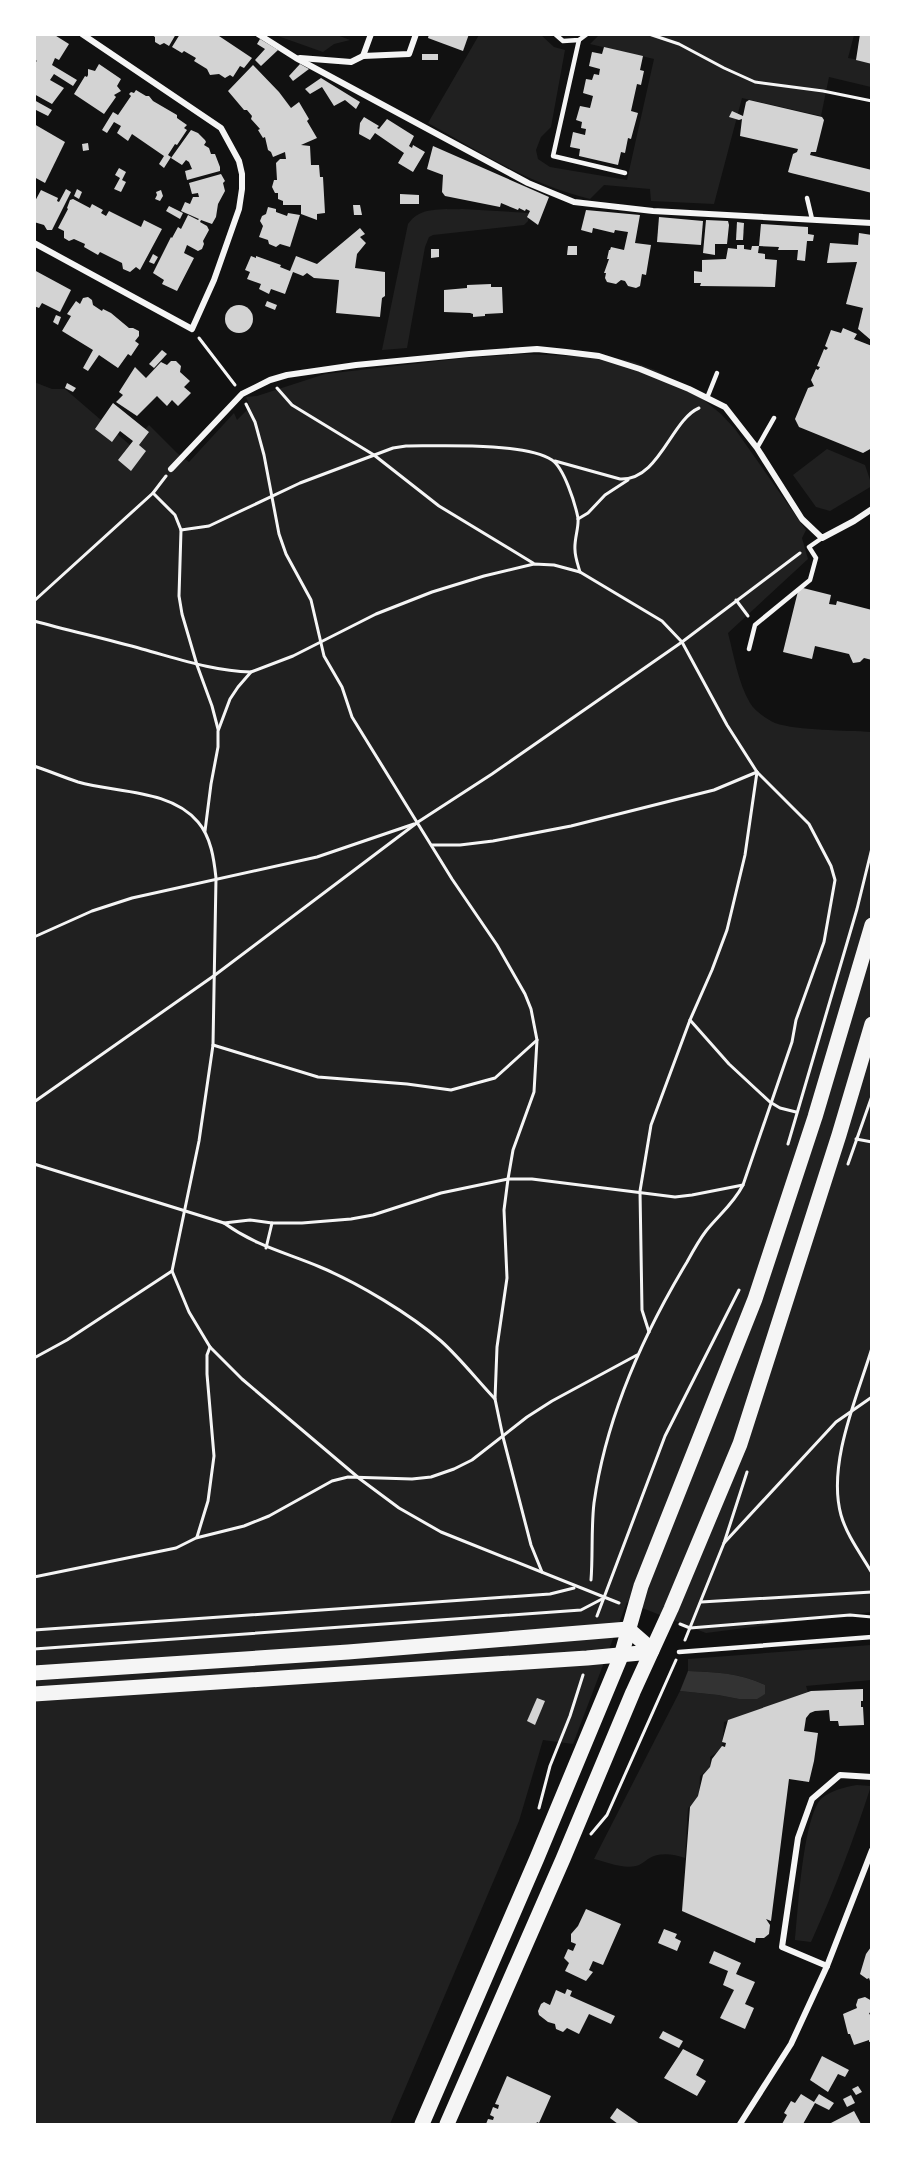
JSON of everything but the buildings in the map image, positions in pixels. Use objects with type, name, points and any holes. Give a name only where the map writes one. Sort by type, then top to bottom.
[{"type":"main road","points":[[422,2124],[533,1868],[621,1656],[641,1586],[755,1299],[815,1117],[872,925]]},
{"type":"main road","points":[[447,2124],[740,1444],[836,1146],[872,1024]]},
{"type":"main road","points":[[34,1673],[348,1652],[628,1629],[652,1651]]},
{"type":"main road","points":[[34,1694],[621,1656],[652,1651]]},
{"type":"street","points":[[34,243],[192,329],[214,280],[239,208],[242,174],[221,128],[82,34]]},
{"type":"street","points":[[258,34],[296,58],[528,183],[574,202],[653,211],[872,223]]},
{"type":"street","points":[[363,56],[370,34]]},
{"type":"street","points":[[296,58],[351,62],[363,56],[409,54],[416,34]]},
{"type":"street","points":[[171,469],[242,394],[270,380],[287,375],[356,365],[537,349],[599,356],[640,369],[725,407],[757,448],[802,519],[822,538],[872,509]]},
{"type":"street","points":[[827,1966],[782,1947],[798,1838],[812,1799],[840,1775],[872,1777]]},
{"type":"street","points":[[740,2124],[791,2044],[827,1966],[872,1850]]},
{"type":"lane","points":[[555,34],[563,41],[579,40],[587,34]]},
{"type":"lane","points":[[579,40],[553,156],[626,173]]},
{"type":"lane","points":[[807,198],[812,219]]},
{"type":"lane","points":[[708,399],[717,373]]},
{"type":"lane","points":[[757,448],[774,418]]},
{"type":"lane","points":[[749,649],[754,625],[810,580],[816,558],[809,547],[822,538]]},
{"type":"lane","points":[[813,569],[822,571]]},
{"type":"lane","points":[[679,1652],[872,1637]]},
{"type":"path","points":[[649,34],[679,44],[755,82],[823,91],[872,101]]},
{"type":"path","points":[[192,329],[242,394],[255,422],[283,544],[311,600],[324,656],[342,687],[352,717],[497,945],[525,994],[531,1010],[537,1040],[534,1092],[513,1150],[504,1210],[507,1278],[497,1347],[495,1398],[502,1437],[531,1545],[542,1572]]},
{"type":"path","points":[[270,380],[292,405],[374,454],[439,506],[534,564]]},
{"type":"path","points":[[578,519],[588,513],[605,495],[649,466],[672,438],[689,412],[706,405],[708,399]]},
{"type":"path","points":[[181,530],[209,526],[332,470],[374,454],[406,446],[500,447],[543,455],[554,461],[620,479],[630,479]]},
{"type":"path","points":[[554,461],[570,489],[578,519],[575,550],[580,572]]},
{"type":"path","points":[[34,601],[153,493],[171,469]]},
{"type":"path","points":[[153,493],[175,515],[181,530],[179,596],[186,631],[212,706],[218,731],[218,747],[205,831]]},
{"type":"path","points":[[34,1102],[215,975],[418,822],[501,768],[682,642],[809,547]]},
{"type":"path","points":[[34,621],[130,645],[197,665],[251,672],[293,656],[376,614],[432,592],[493,573],[534,564],[554,565],[580,572],[662,621],[682,642],[705,687],[757,772],[809,824],[831,866],[835,880],[824,942],[796,1020],[792,1042],[743,1185],[736,1200],[705,1232],[637,1355],[610,1432],[598,1480],[593,1517],[591,1580]]},
{"type":"path","points":[[736,600],[754,625]]},
{"type":"path","points":[[218,731],[230,699],[251,672]]},
{"type":"path","points":[[34,766],[79,782],[166,801],[187,811],[205,831],[214,856],[216,878],[213,1045],[199,1140],[172,1271],[189,1312],[210,1347],[242,1379],[360,1479],[420,1521],[441,1532],[604,1598]]},
{"type":"path","points":[[432,845],[471,844],[561,829],[704,792],[757,772]]},
{"type":"path","points":[[649,1332],[642,1310],[640,1283],[639,1191],[651,1125],[727,930],[745,855],[757,772]]},
{"type":"path","points":[[34,937],[92,911],[132,898],[317,857],[418,822]]},
{"type":"path","points":[[788,1144],[857,909],[872,848]]},
{"type":"path","points":[[690,1020],[729,1064],[771,1102],[780,1108],[797,1112]]},
{"type":"path","points":[[213,1045],[318,1077],[451,1090],[495,1078],[537,1040]]},
{"type":"path","points":[[34,1164],[224,1223],[243,1237],[266,1248],[320,1267],[413,1319],[442,1342],[495,1398]]},
{"type":"path","points":[[224,1223],[250,1220],[302,1223],[362,1217],[441,1193],[508,1179],[532,1179],[675,1197],[743,1185]]},
{"type":"path","points":[[872,1199],[872,1211]]},
{"type":"path","points":[[266,1248],[272,1223]]},
{"type":"path","points":[[34,1358],[67,1340],[172,1271]]},
{"type":"path","points":[[592,1632],[665,1436],[741,1286]]},
{"type":"path","points":[[196,1538],[208,1501],[214,1456],[207,1374],[207,1355],[210,1347]]},
{"type":"path","points":[[872,1348],[843,1436],[838,1500],[851,1539],[872,1573]]},
{"type":"path","points":[[34,1577],[176,1548],[196,1538],[244,1526],[269,1516],[332,1481],[348,1477],[389,1480],[431,1477],[454,1469],[472,1460],[527,1417],[552,1401],[637,1355]]},
{"type":"path","points":[[724,1543],[836,1422],[872,1396]]},
{"type":"path","points":[[34,1630],[550,1594],[575,1587]]},
{"type":"path","points":[[585,1840],[607,1815],[648,1727],[701,1602],[872,1592]]},
{"type":"path","points":[[34,1649],[581,1610],[604,1598]]},
{"type":"path","points":[[690,1628],[850,1615],[872,1617]]},
{"type":"path","points":[[537,1817],[550,1766],[570,1716],[587,1658]]},
{"type":"shaded area","points":[[275,35],[337,35],[350,40],[334,44],[323,52]]},
{"type":"shaded area","points":[[479,35],[541,35],[554,47],[565,50],[551,127],[541,137],[536,150],[538,159],[550,167],[627,180],[654,59],[590,44],[599,35],[854,35],[848,58],[871,62],[871,87],[829,77],[821,116],[742,98],[714,204],[651,201],[650,189],[604,185],[590,199],[526,176],[428,123]]},
{"type":"shaded area","points":[[439,209],[529,213],[528,221],[524,225],[429,237],[425,247],[407,348],[382,350],[408,224],[413,218],[425,212]]},
{"type":"shaded area","points":[[524,354],[615,358],[634,362],[689,388],[721,414],[735,429],[806,530],[802,538],[808,559],[728,633],[746,695],[750,703],[764,717],[785,726],[871,732],[871,1612],[706,1633],[627,1602],[573,1744],[543,1740],[519,1821],[390,2124],[35,2124],[34,382],[52,389],[65,389],[130,445],[149,425],[189,462],[234,413],[237,420],[250,407],[246,397],[257,396],[325,374],[465,358]]},
{"type":"shaded area","points":[[827,449],[865,465],[872,486],[830,511],[816,507],[793,475]]},
{"type":"shaded area","points":[[871,1645],[871,1680],[806,1686],[808,1692],[724,1722],[722,1749],[710,1757],[710,1768],[700,1776],[699,1799],[688,1808],[685,1858],[661,1855],[631,1867],[594,1859],[680,1691],[739,1699],[765,1685],[737,1676],[688,1671],[688,1659]]},
{"type":"shaded area","points":[[688,1671],[747,1678],[765,1685],[765,1694],[757,1699],[739,1699],[680,1691]]},
{"type":"shaded area","points":[[857,1785],[871,1786],[836,1884],[811,1942],[795,1940],[802,1864],[810,1823],[816,1808],[822,1798],[830,1793]]}]
